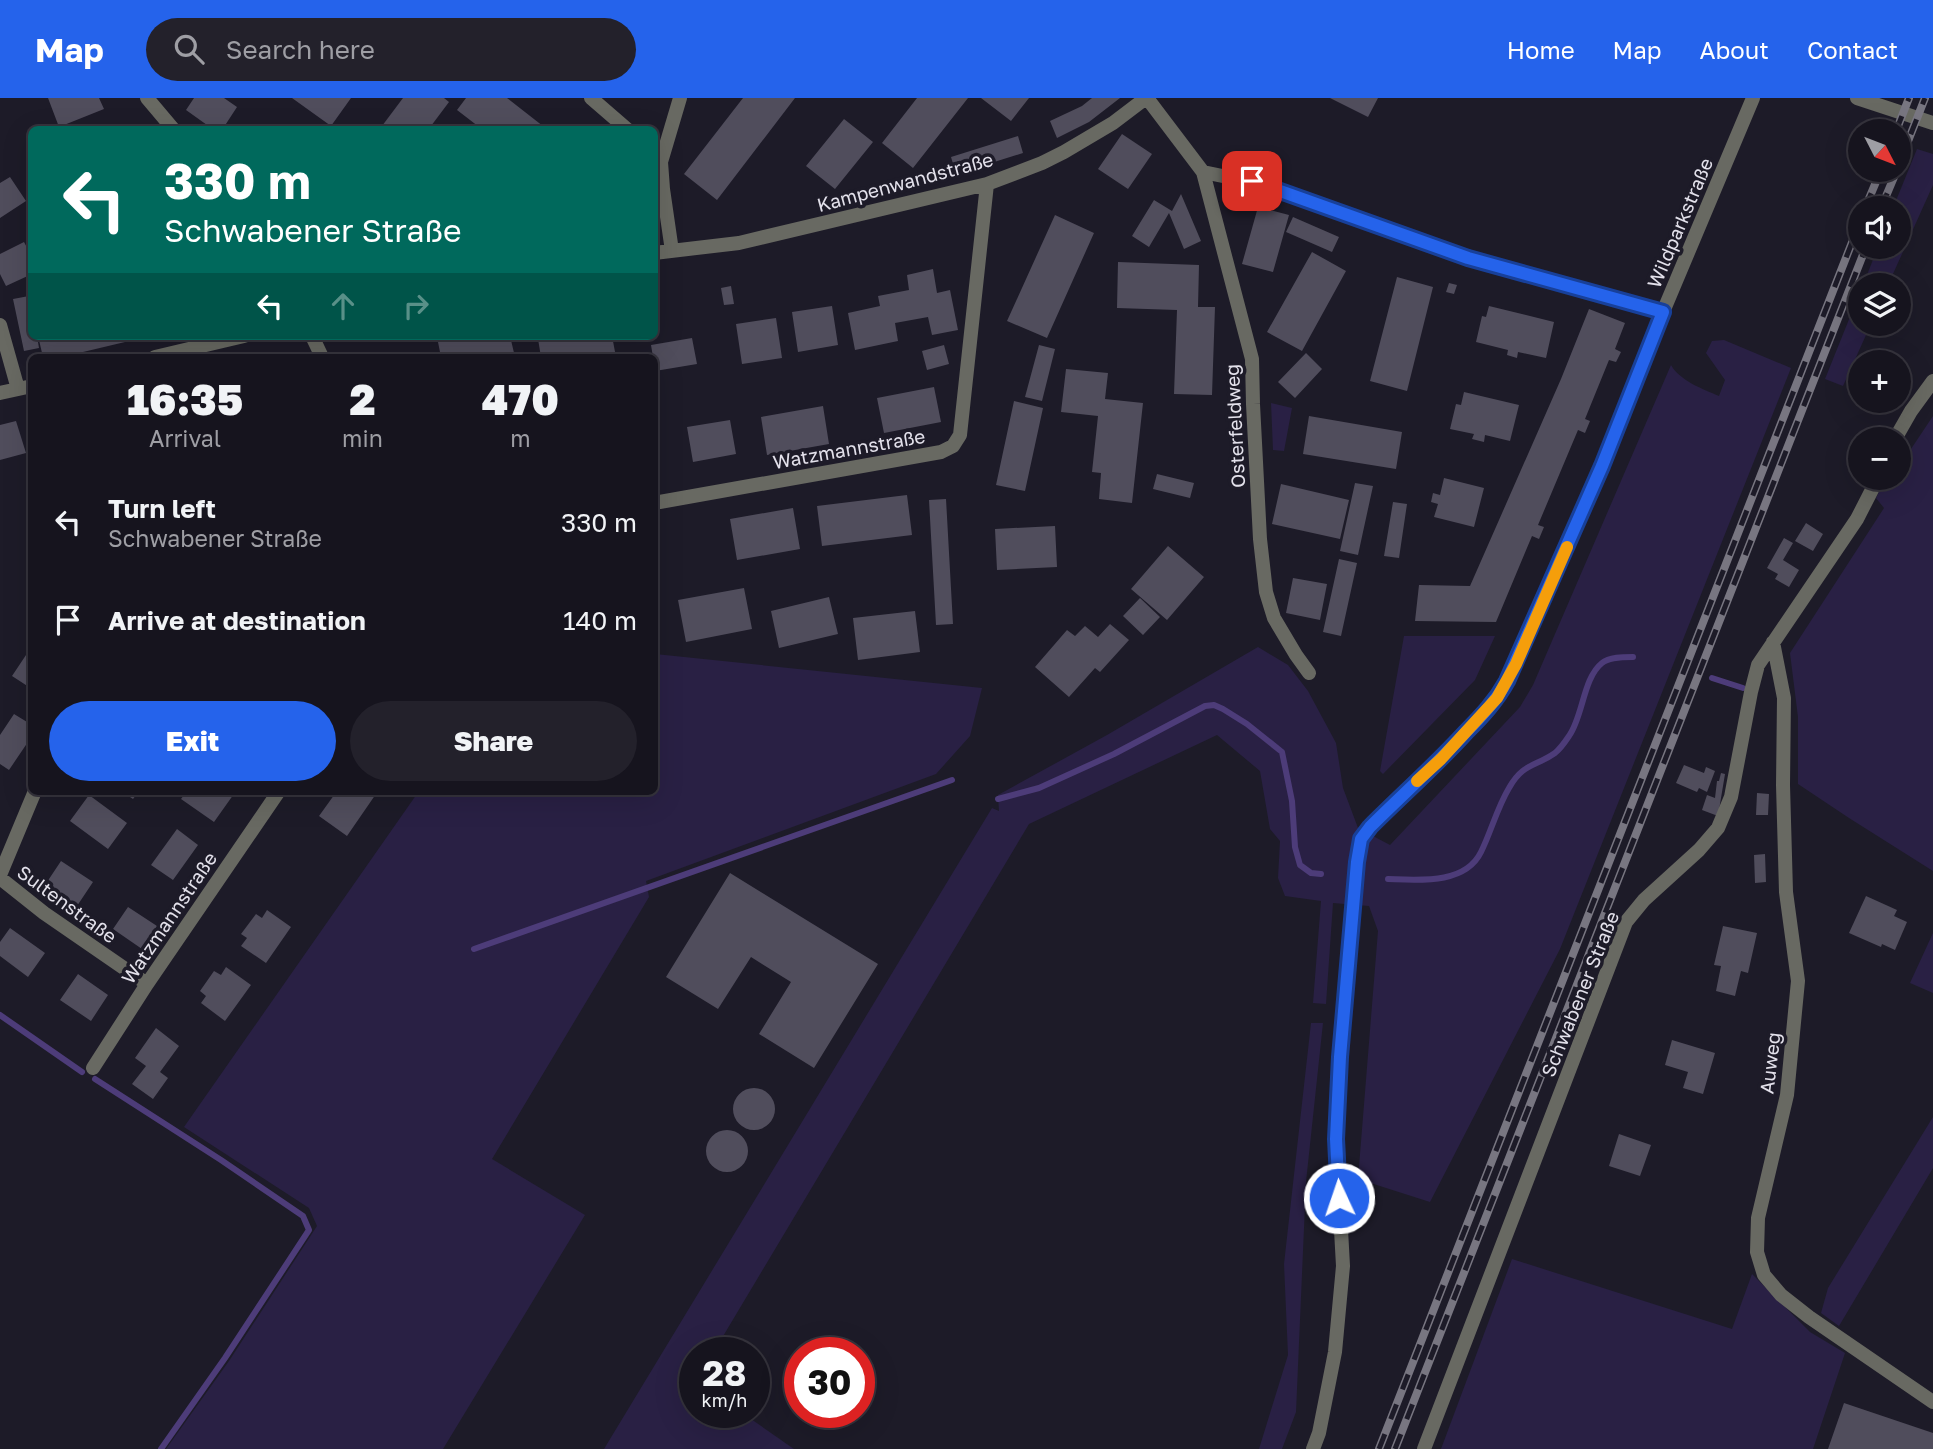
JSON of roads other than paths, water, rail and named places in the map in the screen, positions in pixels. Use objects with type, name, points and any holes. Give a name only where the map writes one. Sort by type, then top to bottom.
[{"type":"street","points":[[147,98],[171,126]]},
{"type":"street","points":[[591,98],[623,126]]},
{"type":"street","points":[[672,251],[658,159],[680,98]]},
{"type":"street","points":[[1147,98],[1203,172],[1252,181],[1468,258],[1663,312]]},
{"type":"street","name":"Kampenwandstraße","points":[[658,253],[739,243],[987,184],[1064,152],[1147,98]]},
{"type":"street","name":"Wildparkstraße","points":[[1313,1449],[1319,1433],[1335,1352],[1343,1266],[1336,1139],[1340,1057],[1361,839],[1482,716],[1507,681],[1602,466],[1753,98]]},
{"type":"street","points":[[1857,98],[1933,123]]},
{"type":"street","name":"Osterfeldweg","points":[[1203,172],[1252,359],[1260,539],[1266,592],[1274,618],[1309,673]]},
{"type":"street","name":"Watzmannstraße","points":[[658,502],[940,452],[953,446],[960,435],[987,184]]},
{"type":"street","points":[[0,325],[25,388],[0,393]]},
{"type":"street","points":[[168,354],[227,340]]},
{"type":"street","points":[[1902,427],[1933,382]]},
{"type":"street","name":"Schwabener Straße","points":[[1424,1449],[1626,922],[1644,900],[1699,850],[1718,828],[1731,797],[1758,665],[1857,519],[1872,490]]},
{"type":"street","name":"Auweg","points":[[1773,642],[1784,698],[1786,892],[1798,981],[1787,1095],[1758,1218],[1757,1252],[1764,1275],[1781,1295],[1933,1402]]},
{"type":"street","points":[[0,876],[33,795]]},
{"type":"street","name":"Watzmannstraße","points":[[93,1068],[146,984],[276,795]]},
{"type":"street","name":"Sultenstraße","points":[[0,876],[44,913],[146,984]]},
{"type":"waterway","points":[[1388,879],[1440,878],[1464,870],[1474,863],[1514,780],[1524,770],[1555,753],[1569,736],[1596,670],[1608,660],[1633,657]]},
{"type":"waterway","points":[[1712,678],[1743,688]]},
{"type":"waterway","points":[[998,799],[1039,788],[1114,754],[1205,706],[1214,705],[1247,724],[1282,752],[1292,801],[1295,847],[1300,865],[1311,873],[1321,874]]},
{"type":"waterway","points":[[474,949],[952,780]]},
{"type":"waterway","points":[[0,1015],[82,1072]]},
{"type":"waterway","points":[[95,1079],[303,1216],[309,1230],[161,1449]]},
{"type":"railway","points":[[1901,119],[1909,98]]},
{"type":"railway","points":[[1911,134],[1925,98]]},
{"type":"railway","points":[[1870,196],[1876,182]]},
{"type":"railway","points":[[1886,196],[1892,182]]},
{"type":"railway","points":[[1379,1449],[1848,253]]},
{"type":"railway","points":[[1395,1449],[1861,259]]}]
